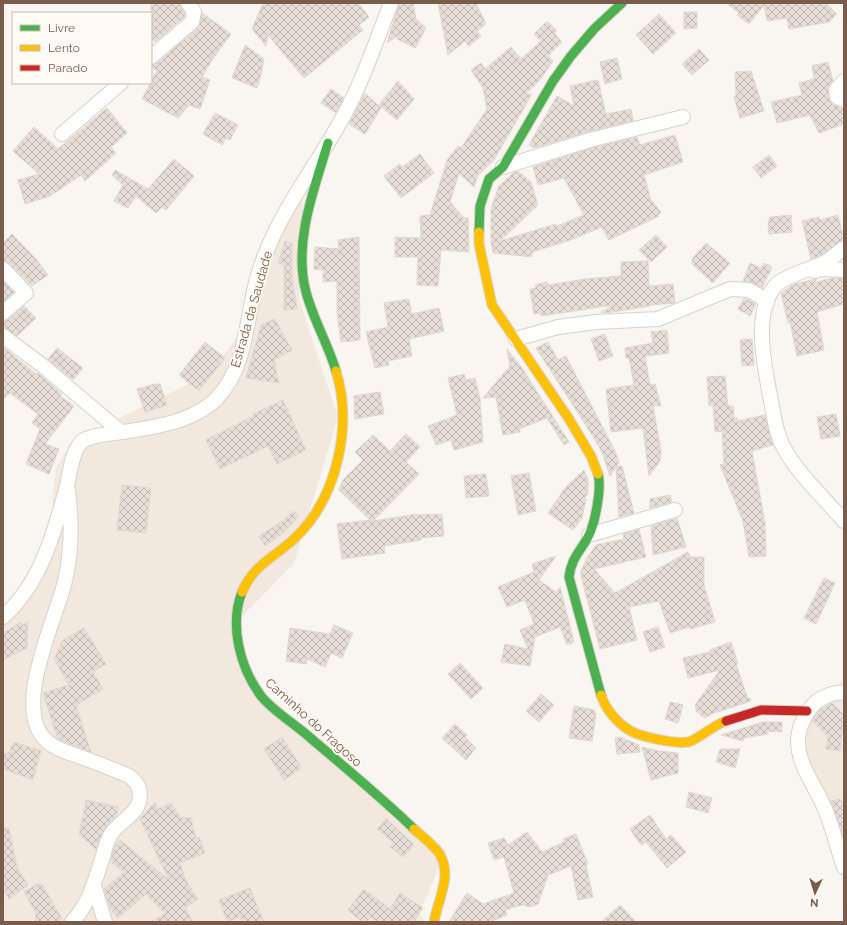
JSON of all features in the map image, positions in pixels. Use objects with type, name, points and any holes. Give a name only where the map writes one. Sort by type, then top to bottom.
[{"type":"street","points":[[152,56],[192,22],[194,12],[188,3]]},
{"type":"street","name":"Estrada da Saudade","points":[[3,617],[29,587],[44,558],[79,445],[85,439],[95,436],[156,426],[192,414],[210,404],[224,390],[236,368],[244,342],[261,266],[272,236],[289,204],[328,143],[355,95],[391,3]]},
{"type":"street","points":[[622,3],[594,30],[571,56],[553,81],[503,167],[489,179],[480,206],[479,244],[492,304],[502,322],[516,338],[586,446],[599,478],[600,492],[589,536],[577,552],[570,568],[569,577],[596,680],[605,707],[622,725],[642,736],[660,740],[689,742],[717,724],[761,710],[807,711]]},
{"type":"street","points":[[844,81],[836,90],[837,97],[844,100]]},
{"type":"street","points":[[62,134],[120,84]]},
{"type":"street","points":[[503,167],[590,140],[683,117]]},
{"type":"street","name":"Caminho do Fragoso","points":[[328,143],[314,189],[306,226],[303,251],[303,277],[312,312],[338,376],[344,417],[342,438],[335,467],[326,494],[313,514],[296,537],[257,568],[245,585],[238,608],[239,648],[245,668],[255,688],[262,697],[386,802],[444,860],[446,877],[437,903],[434,922]]},
{"type":"street","points":[[844,248],[828,261],[777,284],[767,303],[762,322],[763,359],[773,413],[781,442],[791,460],[844,521]]},
{"type":"street","points":[[794,276],[823,268],[844,270]]},
{"type":"street","points":[[3,269],[26,293],[3,313]]},
{"type":"street","points":[[516,338],[558,327],[596,322],[658,319],[730,289],[749,290],[761,297],[767,303]]},
{"type":"street","points":[[3,336],[43,366],[121,432]]},
{"type":"street","points":[[67,484],[72,530],[70,555],[56,614],[36,671],[32,697],[35,720],[40,734],[48,742],[60,749],[129,776],[137,781],[140,794],[139,803],[133,813],[111,834],[94,886],[86,904],[72,922]]},
{"type":"street","points":[[589,536],[675,510]]},
{"type":"street","points":[[844,692],[829,695],[817,701],[807,711],[799,734],[797,748],[801,761],[820,798],[832,826],[844,867]]},
{"type":"street","points":[[94,886],[105,922]]},
{"type":"shaded area","points":[[303,197],[299,299],[338,417],[294,563],[232,627],[246,677],[446,851],[419,914],[425,922],[3,922],[3,621],[48,547],[56,467],[73,441],[211,373],[242,330],[282,226]]},
{"type":"shaded area","points":[[844,679],[844,886],[821,799],[796,722]]},
{"type":"building","points":[[151,3],[180,3],[185,14],[184,17],[155,42],[152,38]]},
{"type":"building","points":[[263,3],[358,3],[369,17],[359,25],[363,30],[304,78],[268,35],[266,46],[252,29]]},
{"type":"building","points":[[399,3],[413,3],[416,19],[426,28],[415,48],[397,39],[400,34],[387,43]]},
{"type":"building","points":[[438,3],[476,3],[486,24],[477,31],[481,36],[469,46],[465,41],[448,55]]},
{"type":"building","points":[[726,3],[826,3],[837,14],[829,22],[789,29],[787,18],[767,21],[764,5],[749,24],[737,15],[739,13]]},
{"type":"building","points":[[684,12],[697,12],[697,28],[684,29]]},
{"type":"building","points":[[202,13],[231,34],[212,60],[202,77],[210,80],[200,109],[189,105],[178,118],[142,99],[150,84],[152,84],[152,80],[157,70],[152,68],[152,65],[157,63],[198,28]]},
{"type":"building","points":[[659,14],[676,33],[653,54],[636,35]]},
{"type":"building","points":[[547,21],[557,31],[554,33],[562,42],[548,56],[553,61],[540,80],[525,95],[532,94],[494,160],[478,175],[474,187],[459,173],[450,202],[464,218],[468,218],[469,252],[441,250],[438,286],[417,285],[418,257],[395,257],[395,237],[421,238],[420,216],[430,215],[447,160],[458,146],[461,148],[487,109],[483,88],[471,70],[481,63],[485,69],[511,47],[521,59],[541,41],[534,34]]},
{"type":"building","points":[[245,45],[264,59],[257,88],[232,78]]},
{"type":"building","points":[[699,49],[709,60],[692,75],[682,64]]},
{"type":"building","points":[[617,58],[622,79],[605,84],[600,62]]},
{"type":"building","points":[[828,62],[833,81],[828,88],[829,98],[833,105],[844,108],[844,124],[819,133],[810,115],[777,123],[771,102],[802,95],[799,83],[814,79],[812,66]]},
{"type":"building","points":[[751,71],[764,111],[740,118],[734,97],[736,96],[735,72]]},
{"type":"building","points":[[598,80],[606,114],[631,109],[633,121],[587,132],[534,148],[529,145],[557,96],[574,106],[570,86]]},
{"type":"building","points":[[398,81],[414,99],[397,120],[379,105]]},
{"type":"building","points":[[331,89],[344,98],[336,113],[321,103]]},
{"type":"building","points":[[365,93],[381,108],[365,134],[349,124]]},
{"type":"building","points":[[107,108],[127,133],[111,147],[116,153],[85,181],[81,175],[50,196],[25,204],[18,180],[39,174],[13,151],[34,127],[58,149]]},
{"type":"building","points":[[215,113],[238,125],[230,140],[226,138],[222,145],[203,134]]},
{"type":"building","points":[[675,135],[683,162],[644,175],[651,200],[661,212],[658,215],[659,216],[609,240],[602,227],[568,241],[532,252],[532,257],[493,253],[491,243],[491,208],[499,186],[513,173],[518,171],[531,182],[538,205],[500,241],[556,224],[557,226],[584,215],[564,178],[538,185],[533,167],[592,148],[637,137],[640,145]]},
{"type":"building","points":[[420,154],[434,173],[401,198],[384,176],[400,164],[402,167]]},
{"type":"building","points":[[769,155],[777,166],[761,178],[753,167]]},
{"type":"building","points":[[174,159],[194,176],[166,210],[162,207],[156,213],[136,196],[128,208],[114,201],[123,185],[112,175],[115,170],[148,189]]},
{"type":"building","points":[[791,215],[792,232],[769,234],[768,223],[770,217]]},
{"type":"building","points":[[838,215],[844,239],[823,254],[811,259],[802,221],[819,217],[820,220]]},
{"type":"building","points":[[12,234],[36,259],[48,275],[32,286],[9,263],[3,261],[3,243]]},
{"type":"building","points":[[656,235],[667,247],[651,262],[639,250]]},
{"type":"building","points":[[359,237],[360,340],[341,342],[337,312],[337,281],[323,282],[323,270],[314,269],[315,247],[339,249],[338,240]]},
{"type":"building","points":[[285,241],[292,243],[292,278],[297,309],[284,310],[284,265],[278,263]]},
{"type":"building","points":[[706,243],[730,263],[713,283],[692,264],[692,259]]},
{"type":"building","points":[[648,261],[649,286],[673,284],[675,303],[650,305],[606,313],[601,312],[614,305],[541,316],[541,313],[534,314],[530,289],[536,288],[535,285],[547,282],[548,285],[585,279],[621,276],[621,262]]},
{"type":"building","points":[[750,263],[761,268],[764,263],[772,267],[762,288],[753,283],[743,281]]},
{"type":"building","points":[[831,278],[842,278],[844,285],[844,304],[817,312],[824,350],[797,356],[790,322],[788,323],[781,293],[794,284],[817,279],[814,283]]},
{"type":"building","points":[[3,281],[14,292],[3,302]]},
{"type":"building","points":[[744,298],[756,304],[750,316],[738,309]]},
{"type":"building","points":[[409,299],[412,314],[439,308],[444,331],[409,339],[412,356],[388,361],[389,365],[375,368],[366,332],[388,327],[384,303]]},
{"type":"building","points":[[24,306],[36,318],[17,336],[4,328],[3,321],[9,319]]},
{"type":"building","points":[[275,319],[292,350],[274,360],[279,383],[246,378],[261,325]]},
{"type":"building","points":[[667,330],[669,353],[645,356],[650,385],[655,384],[661,406],[653,406],[661,451],[660,461],[649,476],[643,428],[611,432],[606,389],[634,385],[629,358],[626,358],[625,348],[653,343],[651,332]]},
{"type":"building","points":[[605,334],[613,356],[599,361],[591,339]]},
{"type":"building","points":[[752,339],[754,365],[742,366],[740,340]]},
{"type":"building","points":[[205,342],[225,358],[199,391],[179,375]]},
{"type":"building","points":[[548,342],[558,360],[566,356],[616,453],[619,463],[610,476],[602,452],[536,348]]},
{"type":"building","points":[[3,347],[36,374],[38,373],[62,394],[60,396],[74,406],[45,444],[59,449],[49,474],[26,464],[40,429],[32,423],[38,414],[10,393],[3,400]]},
{"type":"building","points":[[57,348],[83,368],[73,380],[48,359]]},
{"type":"building","points":[[507,349],[522,368],[569,442],[564,445],[547,418],[519,429],[520,432],[503,435],[496,397],[483,398],[510,366]]},
{"type":"building","points":[[464,374],[466,380],[475,378],[480,399],[483,442],[454,450],[451,440],[436,445],[428,426],[457,415],[448,378]]},
{"type":"building","points":[[725,376],[728,406],[733,406],[734,418],[737,418],[737,421],[765,415],[773,445],[752,451],[765,523],[766,556],[749,557],[743,521],[720,465],[724,464],[722,431],[715,432],[713,405],[709,406],[707,377]]},
{"type":"building","points":[[160,384],[167,405],[145,412],[137,389]]},
{"type":"building","points":[[380,392],[384,414],[355,419],[354,396]]},
{"type":"building","points":[[283,400],[306,450],[277,464],[268,446],[220,469],[206,440],[254,416],[253,414]]},
{"type":"building","points":[[836,414],[840,436],[821,439],[817,417]]},
{"type":"building","points":[[406,434],[420,447],[406,462],[419,474],[373,521],[417,514],[442,514],[444,536],[421,538],[421,540],[384,546],[385,553],[342,559],[337,524],[370,520],[339,490],[343,480],[363,460],[355,452],[373,435],[390,451]]},
{"type":"building","points":[[622,466],[634,513],[619,517],[616,467]]},
{"type":"building","points":[[584,470],[588,480],[588,491],[584,498],[586,499],[582,518],[573,530],[548,513],[565,488]]},
{"type":"building","points":[[529,473],[536,511],[518,515],[511,476]]},
{"type":"building","points":[[486,474],[489,496],[466,498],[464,476]]},
{"type":"building","points":[[122,485],[151,488],[146,533],[117,530]]},
{"type":"building","points":[[670,495],[672,502],[650,508],[650,499]]},
{"type":"building","points":[[293,511],[299,516],[283,533],[265,546],[259,536],[283,521]]},
{"type":"building","points":[[677,518],[686,547],[653,555],[651,526]]},
{"type":"building","points":[[639,529],[646,557],[594,569],[615,593],[688,552],[690,557],[704,557],[704,585],[715,622],[690,629],[689,627],[670,633],[659,601],[629,607],[637,640],[600,649],[581,571],[587,558],[596,545],[624,539],[623,534]]},
{"type":"building","points":[[556,556],[539,580],[556,592],[560,587],[574,642],[567,645],[560,627],[535,637],[530,666],[501,662],[505,644],[528,649],[520,630],[534,624],[525,600],[507,607],[498,587],[534,572],[532,564]]},
{"type":"building","points":[[824,578],[835,583],[816,624],[804,618]]},
{"type":"building","points":[[28,621],[27,648],[3,660],[3,633],[21,622],[23,625]]},
{"type":"building","points":[[334,625],[353,633],[342,658],[331,653],[325,667],[307,659],[306,664],[286,661],[290,628],[330,634]]},
{"type":"building","points":[[658,627],[665,647],[650,652],[643,632]]},
{"type":"building","points":[[84,628],[106,664],[93,672],[103,689],[76,705],[91,752],[58,739],[43,693],[69,685],[54,659],[62,641]]},
{"type":"building","points":[[731,642],[738,664],[736,664],[748,699],[750,698],[751,701],[714,713],[705,718],[697,712],[695,705],[720,670],[688,678],[683,658],[710,652],[710,650]]},
{"type":"building","points":[[460,663],[483,688],[471,699],[448,674]]},
{"type":"building","points":[[541,694],[554,705],[539,722],[526,711]]},
{"type":"building","points":[[670,702],[683,705],[678,723],[665,719]]},
{"type":"building","points":[[832,703],[844,715],[840,751],[826,749],[828,737],[812,721],[821,709]]},
{"type":"building","points":[[574,706],[594,710],[596,714],[592,741],[569,738]]},
{"type":"building","points":[[763,722],[782,722],[782,732],[768,731],[768,734],[744,738],[743,741],[721,735]]},
{"type":"building","points":[[455,724],[467,735],[465,737],[476,748],[466,760],[442,738]]},
{"type":"building","points":[[282,737],[302,768],[284,780],[264,749]]},
{"type":"building","points":[[620,737],[639,745],[640,752],[617,754],[615,738]]},
{"type":"building","points":[[14,742],[41,751],[33,780],[3,769],[3,753],[8,754]]},
{"type":"building","points":[[642,747],[678,753],[678,773],[651,780]]},
{"type":"building","points":[[720,749],[740,749],[735,768],[716,762]]},
{"type":"building","points":[[689,792],[712,798],[708,813],[686,807]]},
{"type":"building","points":[[840,799],[844,805],[844,839],[831,801]]},
{"type":"building","points":[[86,800],[118,807],[116,817],[104,830],[96,849],[79,835]]},
{"type":"building","points":[[155,802],[158,809],[171,803],[180,817],[191,818],[196,838],[199,837],[205,853],[180,863],[185,879],[198,899],[185,908],[193,922],[150,922],[165,914],[146,894],[118,918],[110,908],[104,889],[124,872],[110,861],[115,846],[120,840],[169,880],[140,819]]},
{"type":"building","points":[[650,815],[666,839],[671,835],[686,852],[667,868],[646,842],[641,845],[630,829]]},
{"type":"building","points":[[386,818],[414,845],[403,857],[390,847],[394,843],[377,829]]},
{"type":"building","points":[[3,828],[9,828],[17,867],[28,885],[9,899],[3,889]]},
{"type":"building","points":[[527,832],[542,852],[564,842],[563,839],[576,834],[588,864],[586,865],[593,897],[578,900],[571,866],[548,875],[538,904],[530,907],[522,905],[505,910],[507,915],[489,922],[449,922],[467,893],[483,904],[514,893],[504,857],[494,860],[488,843],[504,838],[508,845]]},
{"type":"building","points":[[37,884],[42,884],[64,922],[35,922],[36,913],[24,892]]},
{"type":"building","points":[[250,888],[264,922],[242,922],[240,917],[227,922],[219,900]]},
{"type":"building","points":[[364,889],[390,909],[400,893],[423,908],[414,922],[378,922],[370,917],[367,922],[362,922],[348,910]]},
{"type":"building","points":[[620,905],[636,922],[601,922]]},
{"type":"traffic: fast","points":[[479,232],[480,206],[489,179],[503,167],[553,81],[571,56],[594,29],[622,3]]},
{"type":"traffic: fast","points":[[328,143],[311,197],[302,255],[306,292],[316,322],[336,371]]},
{"type":"traffic: fast","points":[[598,474],[599,487],[594,522],[589,535],[574,560],[569,577],[601,695]]},
{"type":"traffic: fast","points":[[242,592],[238,605],[237,618],[239,646],[247,673],[261,696],[375,793],[414,829]]},
{"type":"traffic: slow","points":[[479,232],[479,244],[492,305],[569,419],[591,456],[598,474]]},
{"type":"traffic: slow","points":[[242,592],[252,575],[265,562],[295,538],[310,522],[322,503],[331,482],[338,460],[342,437],[343,415],[341,392],[336,371]]},
{"type":"traffic: slow","points":[[601,695],[605,705],[624,727],[634,733],[658,739],[675,742],[692,741],[726,721]]},
{"type":"traffic: slow","points":[[414,829],[437,850],[443,861],[445,870],[445,878],[434,922]]},
{"type":"traffic: jam","points":[[726,721],[761,710],[807,711]]}]
